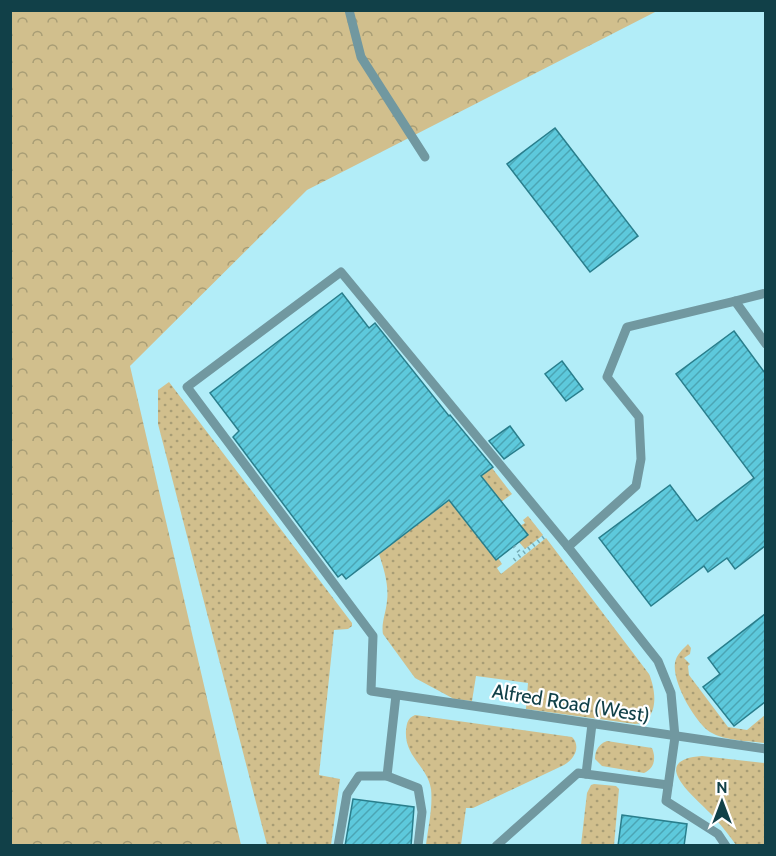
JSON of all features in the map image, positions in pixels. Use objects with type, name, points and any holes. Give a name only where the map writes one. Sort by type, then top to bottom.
[{"type":"lane","points":[[349,10],[361,57],[425,157]]},
{"type":"lane","name":"Alfred Road (West)","points":[[554,530],[341,272],[187,387],[373,636],[371,691],[765,749]]},
{"type":"lane","points":[[568,547],[636,486],[641,459],[639,417],[607,377],[627,327],[765,293]]},
{"type":"lane","points":[[735,301],[765,344]]},
{"type":"lane","points":[[554,530],[658,661],[671,693],[675,736],[666,801],[718,834],[726,846]]},
{"type":"lane","points":[[387,776],[396,694]]},
{"type":"lane","points":[[586,774],[592,724]]},
{"type":"lane","points":[[496,846],[578,773],[668,785]]},
{"type":"lane","points":[[338,846],[347,794],[358,776],[387,776],[418,788],[422,812],[418,846]]},
{"type":"path","points":[[514,560],[554,530]]},
{"type":"path","points":[[514,546],[521,554]]},
{"type":"green space","points":[[10,11],[657,11],[307,190],[130,366],[241,845],[11,845]]},
{"type":"green space","points":[[169,382],[352,623],[348,629],[334,630],[319,775],[340,779],[331,845],[267,845],[158,424],[158,390]]},
{"type":"green space","points":[[492,468],[512,494],[501,502],[496,559],[498,558],[502,564],[497,568],[501,574],[546,538],[649,674],[654,704],[649,717],[643,722],[635,724],[526,709],[528,683],[476,676],[472,701],[454,699],[415,678],[383,634],[387,589],[379,554]]},
{"type":"green space","points":[[528,516],[543,535],[525,549],[519,542],[520,526],[525,523],[523,520]]},
{"type":"green space","points":[[688,644],[691,648],[690,654],[684,658],[690,664],[688,666],[689,675],[728,727],[747,730],[765,715],[765,743],[716,735],[698,720],[681,691],[675,671],[677,657]]},
{"type":"green space","points":[[415,715],[572,737],[576,744],[576,752],[564,765],[473,808],[466,808],[461,845],[426,845],[431,810],[431,789],[406,739],[407,723]]},
{"type":"green space","points":[[607,741],[652,748],[654,759],[652,766],[644,773],[602,766],[595,759],[596,753],[598,748]]},
{"type":"green space","points":[[702,756],[765,763],[765,845],[736,845],[680,781],[676,772],[678,765],[686,759]]},
{"type":"green space","points":[[594,784],[616,786],[619,789],[614,845],[581,845],[587,793]]},
{"type":"building","points":[[555,128],[638,236],[590,272],[507,164]]},
{"type":"building","points":[[342,293],[369,328],[375,323],[493,467],[481,476],[528,535],[496,560],[449,500],[346,579],[342,574],[338,577],[233,437],[239,431],[210,393]]},
{"type":"building","points":[[734,331],[765,373],[765,546],[735,569],[727,558],[708,572],[704,566],[651,606],[599,538],[670,485],[697,521],[754,478],[676,374]]},
{"type":"building","points":[[562,361],[583,389],[566,401],[545,374]]},
{"type":"building","points":[[510,426],[524,445],[504,459],[489,441]]},
{"type":"building","points":[[765,614],[765,702],[734,726],[703,687],[720,674],[708,658]]},
{"type":"building","points":[[353,799],[414,807],[411,846],[345,846]]},
{"type":"building","points":[[622,815],[687,824],[684,846],[618,846]]}]
